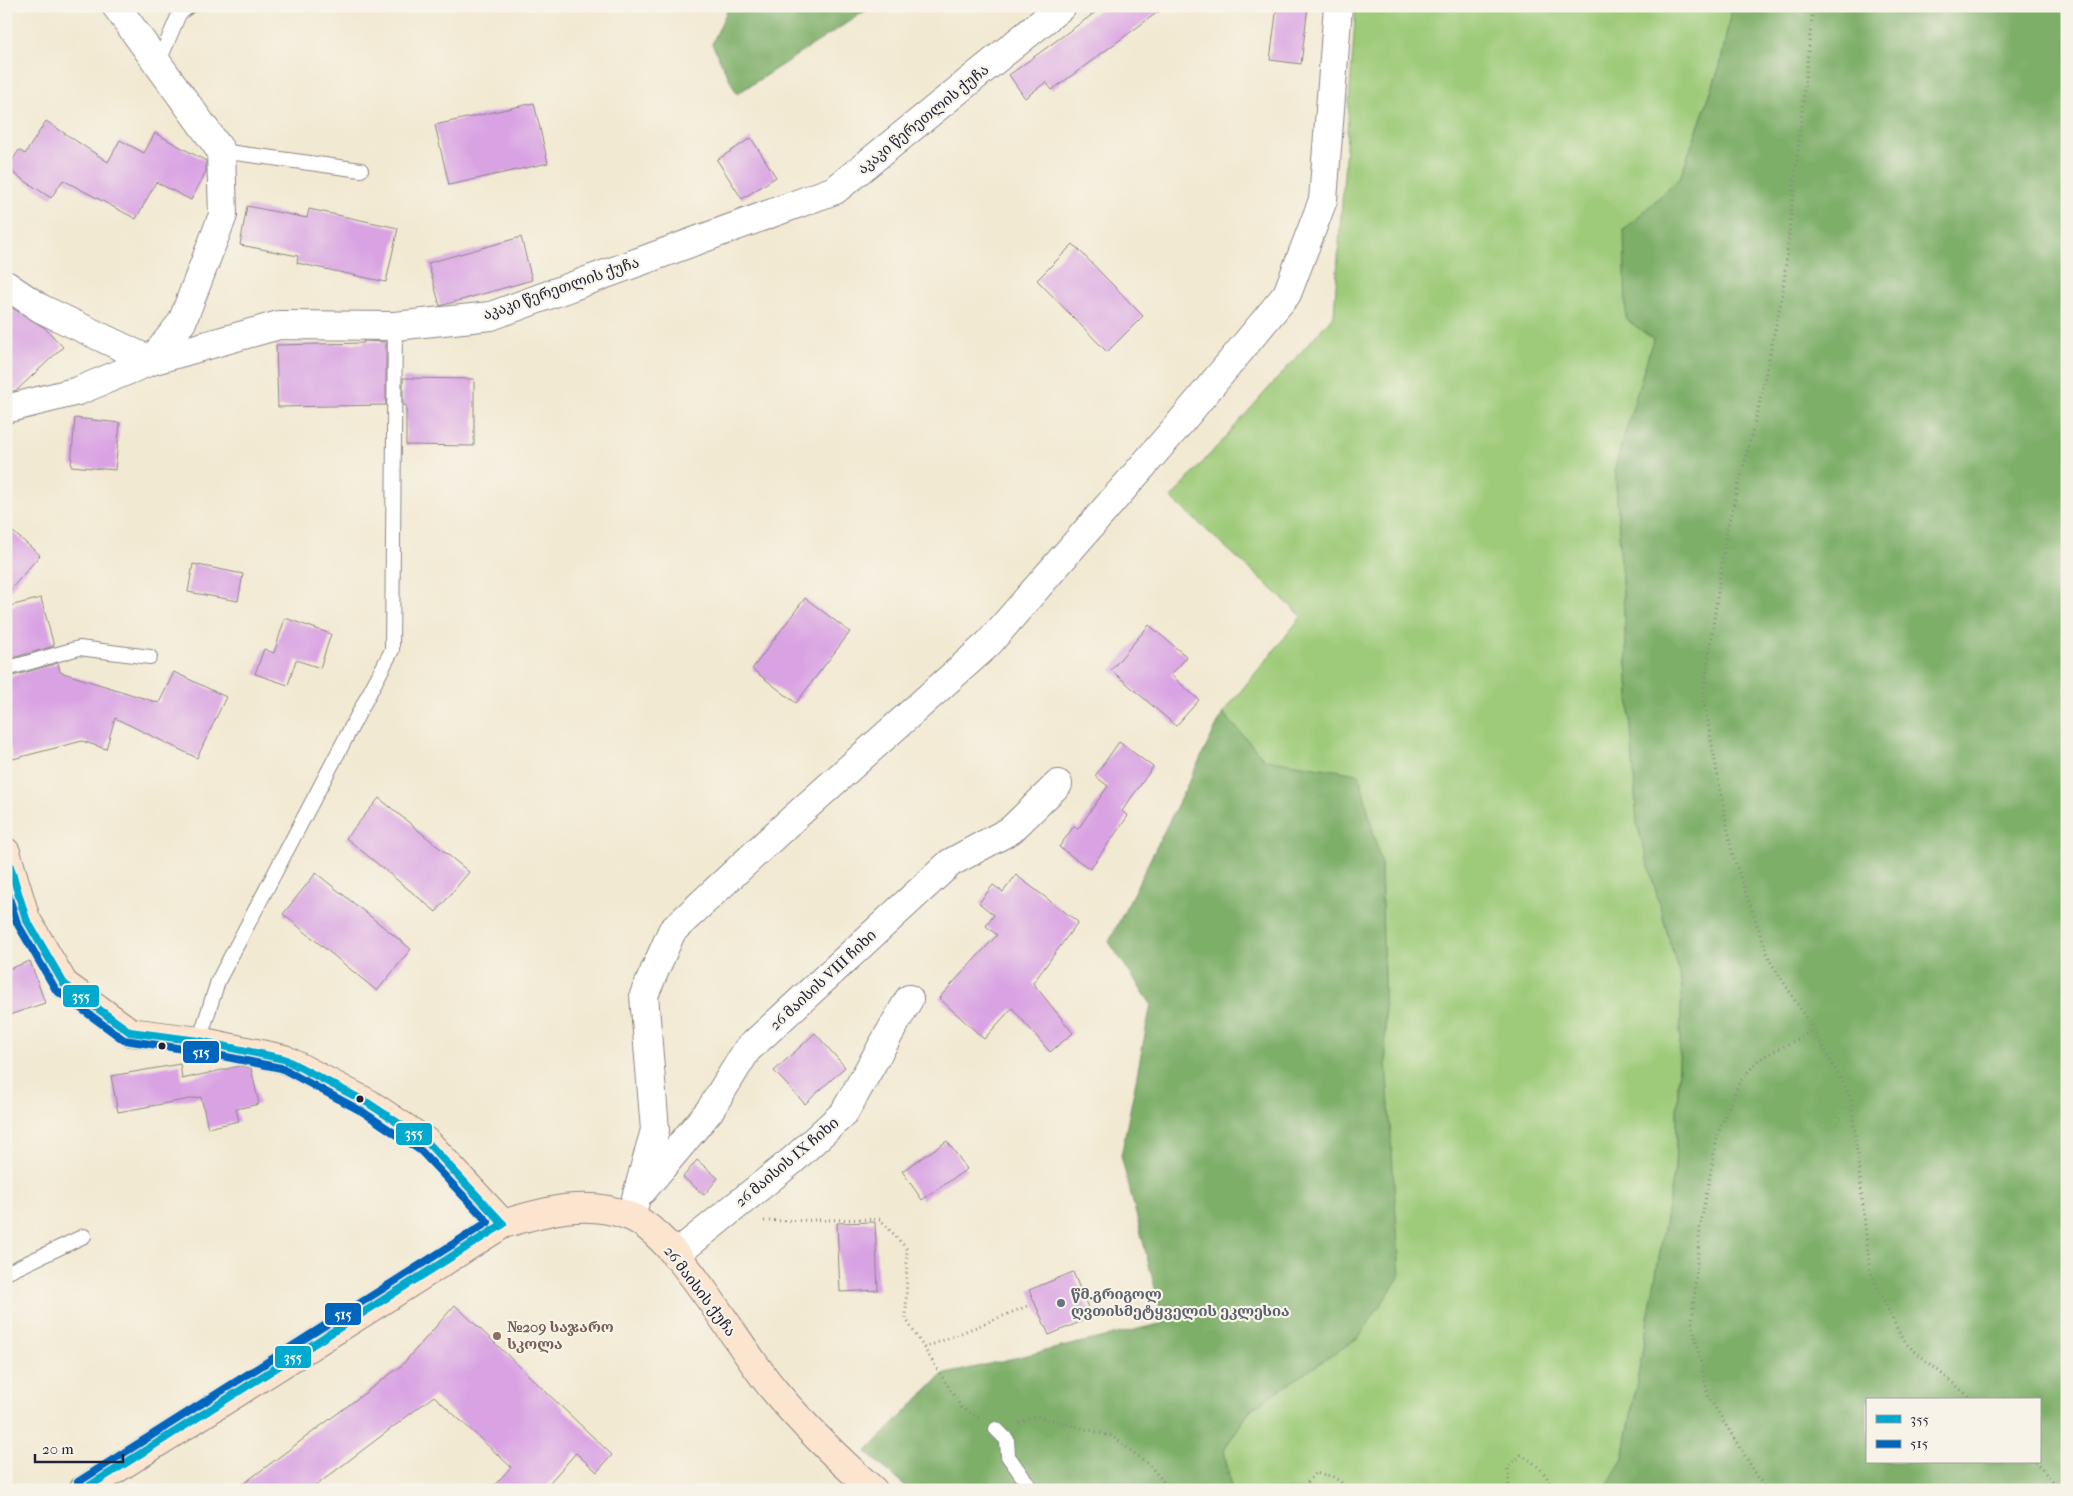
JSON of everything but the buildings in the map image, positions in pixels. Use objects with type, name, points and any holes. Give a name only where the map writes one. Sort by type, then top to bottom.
[{"type":"main road","points":[[6,852],[26,919],[64,984],[130,1032],[199,1041],[284,1059],[368,1103],[428,1142],[504,1224]]},
{"type":"main road","name":"26 მაისის ქუჩა","points":[[83,1490],[504,1224],[572,1207],[598,1207],[631,1216],[658,1236],[675,1255],[773,1389],[840,1460],[873,1490]]},
{"type":"street","points":[[6,285],[40,308],[152,361],[182,322],[223,214],[221,151],[116,6]]},
{"type":"street","name":"აკაკი წერეთლის ქუჩა","points":[[6,409],[78,391],[152,361],[279,325],[395,326],[491,316],[835,190],[1062,6]]},
{"type":"street","points":[[631,1216],[655,1130],[644,995],[672,931],[787,824],[988,644],[1175,429],[1287,294],[1323,200],[1338,6]]},
{"type":"street","name":"26 მაისის VIII ჩიხი","points":[[631,1216],[645,1186],[710,1110],[746,1050],[950,863],[1011,830],[1058,784]]},
{"type":"street","name":"26 მაისის IX ჩიხი","points":[[675,1255],[793,1160],[844,1114],[909,999]]},
{"type":"lane","points":[[158,64],[179,14],[189,6]]},
{"type":"lane","points":[[221,151],[361,170]]},
{"type":"lane","points":[[199,1041],[218,981],[392,650],[395,326]]},
{"type":"lane","points":[[6,669],[79,648],[150,657]]},
{"type":"lane","points":[[6,1273],[84,1236]]},
{"type":"lane","points":[[996,1428],[1007,1440],[1008,1456],[1032,1490]]},
{"type":"path","points":[[1813,6],[1783,290],[1758,410],[1727,529],[1703,696],[1732,853],[1770,961],[1814,1030],[1851,1098],[1870,1271],[1903,1341],[1971,1398]]},
{"type":"path","points":[[1766,1490],[1708,1396],[1692,1322],[1700,1228],[1718,1133],[1738,1083],[1758,1060],[1814,1030]]},
{"type":"path","points":[[763,1221],[880,1219],[907,1249],[906,1319],[961,1407],[996,1428]]},
{"type":"path","points":[[924,1348],[1030,1306]]},
{"type":"path","points":[[1007,1440],[1016,1424],[1036,1416],[1112,1436],[1148,1464],[1171,1490]]},
{"type":"path","points":[[1509,1490],[1508,1467],[1521,1455],[1534,1462],[1548,1476],[1552,1490]]},
{"type":"path","points":[[2037,1464],[2060,1490]]},
{"type":"path","points":[[1301,1490],[1315,1473],[1332,1476],[1352,1490]]},
{"type":"green space","points":[[729,6],[873,6],[737,94],[712,44]]},
{"type":"green space","points":[[1356,6],[1732,6],[1720,66],[1680,178],[1624,230],[1654,339],[1615,467],[1637,824],[1682,985],[1675,1168],[1623,1459],[1604,1490],[1231,1490],[1224,1449],[1251,1409],[1359,1337],[1386,1060],[1381,864],[1359,775],[1264,759],[1223,713],[1302,616],[1171,498],[1334,315]]},
{"type":"green space","points":[[1732,6],[2067,6],[2067,1490],[1604,1490],[1623,1459],[1675,1168],[1682,985],[1637,824],[1615,467],[1653,339],[1626,319],[1624,230],[1680,178],[1720,66]]},
{"type":"green space","points":[[1223,713],[1264,759],[1359,774],[1381,864],[1386,1060],[1400,1276],[1359,1337],[1251,1409],[1224,1449],[1231,1490],[910,1490],[866,1452],[942,1375],[1164,1323],[1121,1156],[1151,1004],[1109,942]]},
{"type":"transit line","name":"355","points":[[6,853],[26,919],[64,984],[130,1032],[199,1041],[284,1059],[368,1103],[428,1143],[503,1224]]},
{"type":"transit line","name":"515","points":[[6,888],[17,923],[56,990],[124,1040],[197,1051],[281,1068],[363,1112],[421,1151],[488,1222],[78,1482]]},
{"type":"transit line","name":"355","points":[[83,1490],[503,1224]]},
{"type":"place","name":"წმ.გრიგოლ ღვთისმეტყველის ეკლესია","points":[[1061,1303]]},
{"type":"place","name":"№209 საჯარო სკოლა","points":[[497,1336]]}]
